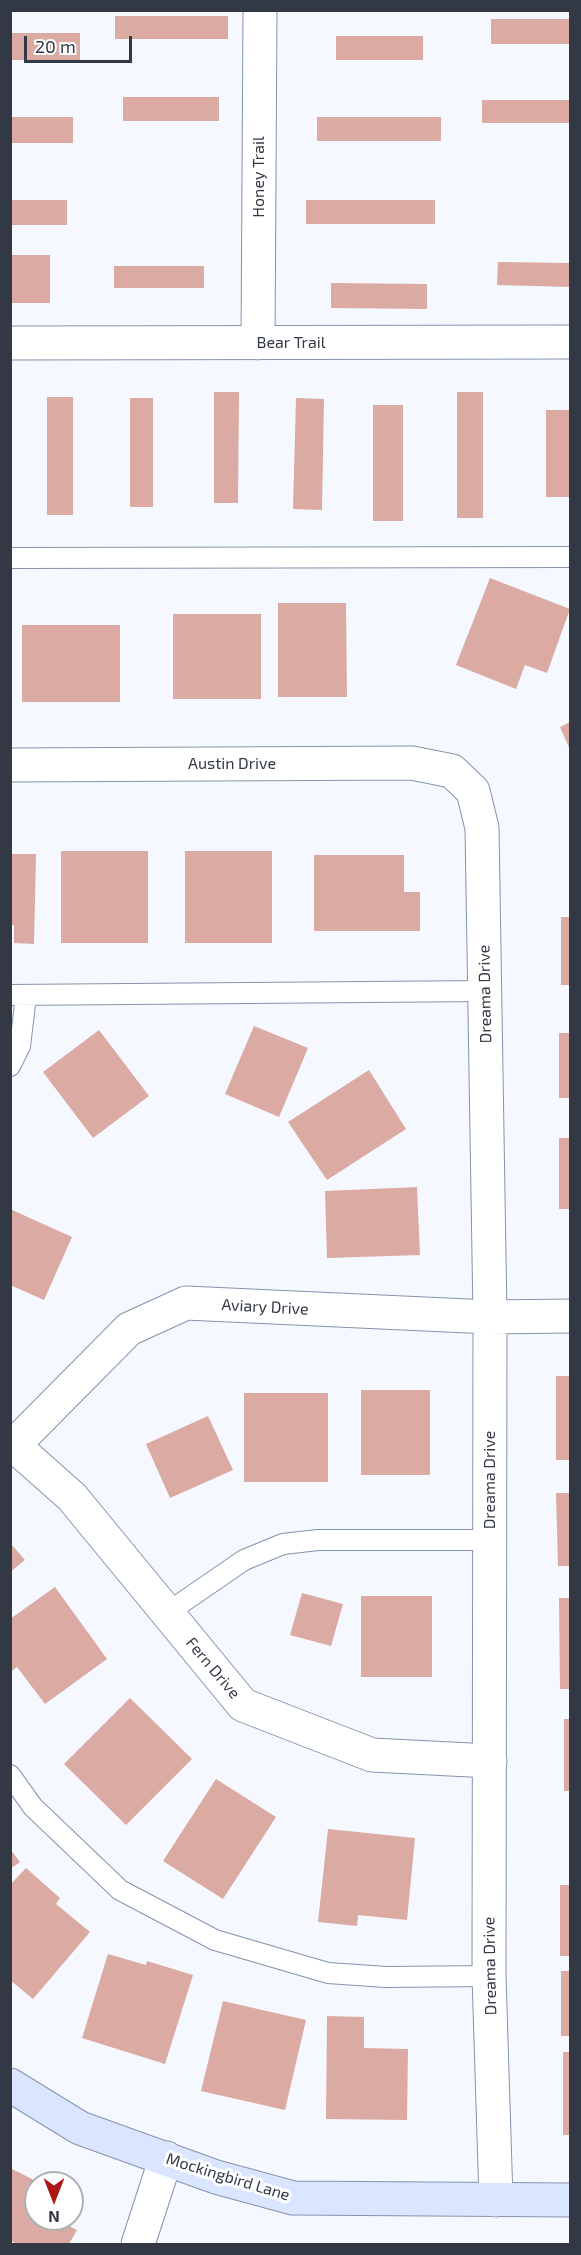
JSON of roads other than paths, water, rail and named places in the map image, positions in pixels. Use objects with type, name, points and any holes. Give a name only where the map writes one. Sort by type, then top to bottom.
[{"type":"street","name":"Honey Trail","points":[[258,343],[260,10]]},
{"type":"street","name":"Bear Trail","points":[[10,343],[570,342]]},
{"type":"street","name":"Austin Drive","points":[[10,765],[412,763],[452,771]]},
{"type":"street","name":"Dreama Drive","points":[[452,771],[473,791],[482,828],[490,1317],[489,1976],[496,2200]]},
{"type":"street","name":"Aviary Drive","points":[[12,1443],[129,1329],[186,1303],[490,1317],[570,1316]]},
{"type":"street","name":"Fern Drive","points":[[12,1443],[72,1497],[243,1705],[372,1755],[490,1761]]},
{"type":"street","name":"Mockingbird Lane","points":[[10,2085],[80,2127],[216,2177],[294,2198],[570,2200]]},
{"type":"street","points":[[138,2244],[166,2158]]},
{"type":"lane","points":[[10,558],[570,557]]},
{"type":"lane","points":[[10,1065],[20,1046],[18,995],[485,991]]},
{"type":"lane","points":[[167,1612],[244,1560],[283,1544],[318,1540],[490,1540]]},
{"type":"lane","points":[[10,1775],[33,1807],[120,1890],[215,1940],[328,1973],[386,1977],[489,1976]]}]
